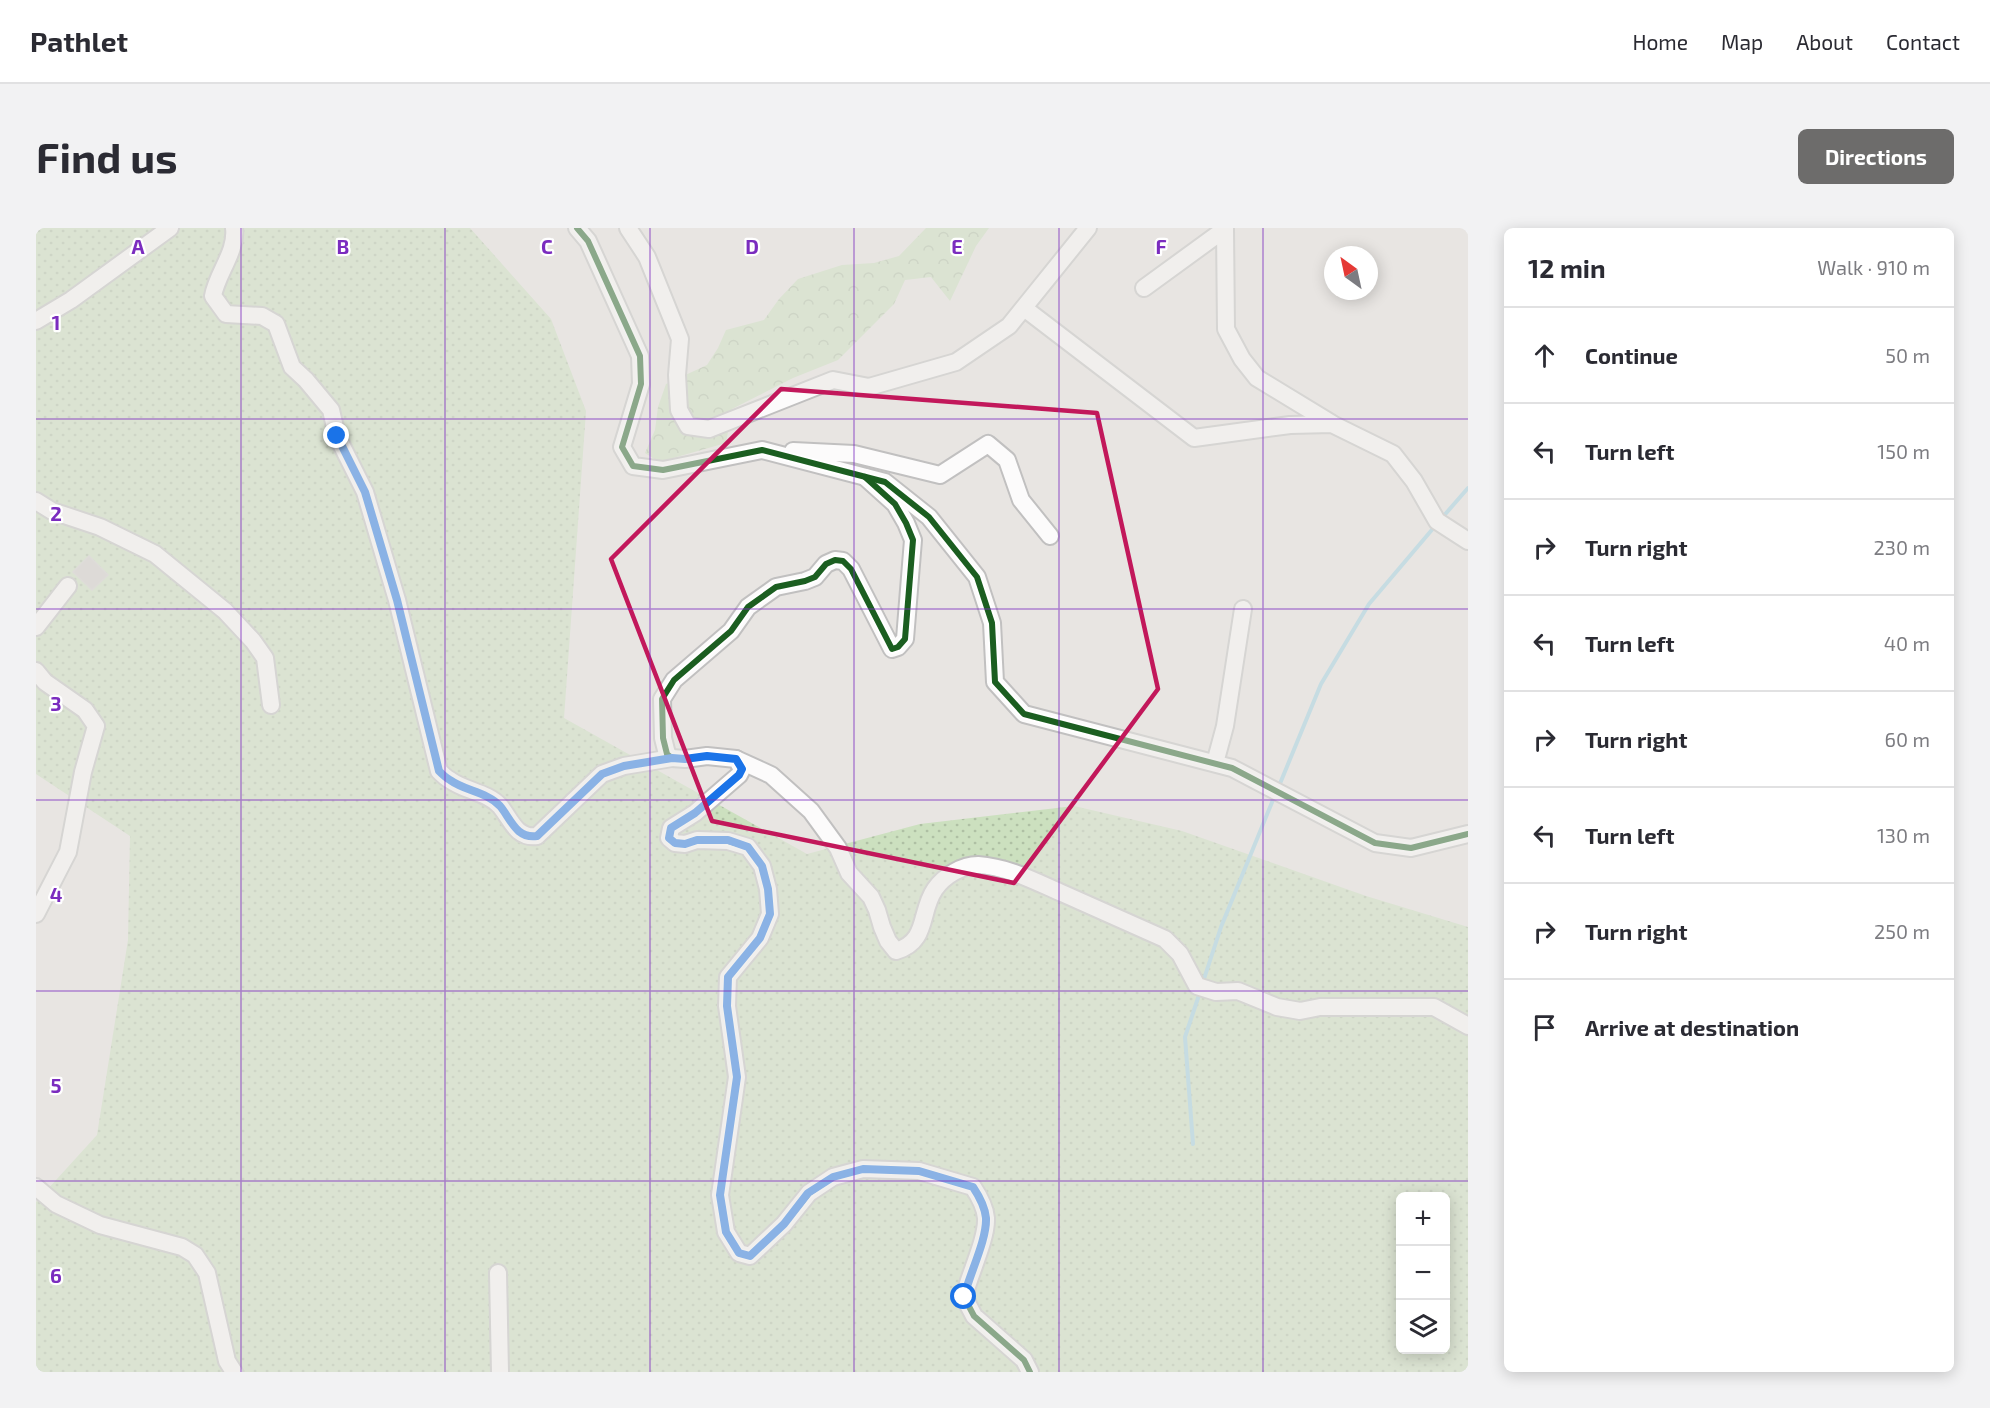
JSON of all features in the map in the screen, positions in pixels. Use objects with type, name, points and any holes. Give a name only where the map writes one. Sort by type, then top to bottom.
[{"type":"street","points":[[36,321],[71,300],[170,228]]},
{"type":"street","points":[[234,228],[235,235],[224,269],[215,284],[213,296],[226,314],[262,316],[276,324],[292,367],[331,410],[337,436],[365,492],[397,600],[439,771],[450,781],[499,805],[518,831],[529,837],[537,836],[602,774],[624,766],[672,758],[707,756],[736,759],[771,775],[811,811],[838,848],[849,873],[871,897],[885,934],[896,951],[908,947],[920,934],[930,896],[939,883],[958,869],[975,865],[1006,869],[1165,939],[1180,954],[1197,986],[1216,992],[1238,991],[1277,1007],[1300,1011],[1320,1007],[1434,1007],[1468,1026]]},
{"type":"street","points":[[577,228],[588,241],[640,356],[641,384],[622,447],[633,465],[663,471],[762,450],[854,454],[940,476],[988,444],[1007,460],[1021,500],[1050,536]]},
{"type":"street","points":[[628,228],[647,257],[681,339],[677,375],[679,410],[688,426],[709,429],[833,380],[869,387],[956,363],[1009,326],[1088,228]]},
{"type":"street","points":[[1144,288],[1226,228]]},
{"type":"street","points":[[1226,228],[1226,329],[1242,359],[1257,378],[1332,424],[1393,454],[1414,480],[1437,521],[1468,541]]},
{"type":"street","points":[[1024,308],[1194,438],[1290,425],[1332,424]]},
{"type":"street","points":[[762,450],[885,482],[929,517],[977,577],[992,622],[995,682],[1024,714],[1232,768],[1375,843],[1411,848],[1468,834]]},
{"type":"street","points":[[672,758],[667,754],[663,738],[662,699],[674,680],[731,631],[748,608],[776,587],[805,581],[815,576],[826,564],[835,560],[843,561],[851,569],[892,649],[898,647],[905,639],[913,540],[895,504],[865,477]]},
{"type":"street","points":[[36,501],[52,511],[100,527],[155,554],[225,611],[253,641],[265,658],[271,705]]},
{"type":"street","points":[[36,627],[69,586]]},
{"type":"street","points":[[1215,763],[1226,726],[1244,609]]},
{"type":"street","points":[[36,671],[45,682],[85,711],[96,726],[83,772],[68,852],[36,914]]},
{"type":"street","points":[[736,759],[742,769],[739,775],[695,813],[671,828],[669,838],[675,843],[685,844],[697,840],[728,840],[748,847],[762,866],[768,889],[770,914],[760,938],[728,977],[727,1006],[737,1077],[720,1195],[726,1232],[739,1253],[750,1256],[784,1224],[808,1193],[833,1177],[863,1169],[919,1171],[973,1187],[981,1199],[986,1218],[984,1236],[964,1297],[974,1316],[1024,1360],[1030,1372]]},
{"type":"street","points":[[36,1187],[56,1204],[100,1225],[182,1247],[195,1255],[207,1273],[227,1361],[234,1372]]},
{"type":"street","points":[[498,1274],[500,1372]]},
{"type":"highlighted area","points":[[781,389],[1097,413],[1158,689],[1014,883],[712,821],[611,559]]},
{"type":"green space","points":[[36,228],[470,228],[551,319],[586,411],[564,718],[807,854],[920,824],[1074,806],[1182,831],[1366,896],[1468,927],[1468,1372],[36,1372],[36,1202],[97,1135],[128,940],[130,836],[36,774]]},
{"type":"green space","points":[[926,228],[989,228],[976,246],[950,301],[931,277],[905,280],[894,304],[838,360],[793,378],[732,409],[726,443],[659,462],[645,453],[655,430],[658,407],[666,384],[707,365],[726,330],[764,320],[779,299],[798,279],[842,265],[874,263],[899,256]]},
{"type":"building","points":[[89,556],[108,575],[92,590],[73,572]]},
{"type":"waterway","points":[[1441,519],[1468,488]]},
{"type":"waterway","points":[[1279,786],[1321,684],[1369,604],[1436,525]]},
{"type":"waterway","points":[[1202,985],[1221,927],[1275,795]]},
{"type":"waterway","points":[[1193,1144],[1185,1037],[1200,992]]},
{"type":"cycle path","points":[[577,228],[588,241],[640,356],[641,384],[622,447],[633,466],[663,470],[762,450],[885,482],[929,517],[977,577],[992,623],[995,682],[1024,714],[1232,768],[1375,843],[1411,848],[1468,834]]},
{"type":"cycle path","points":[[865,477],[895,504],[913,540],[905,639],[898,647],[892,649],[851,569],[843,561],[835,560],[826,564],[815,577],[776,587],[748,607],[731,631],[674,680],[662,699],[663,738],[667,754],[672,758],[685,759],[707,756],[736,759],[742,769],[739,775],[695,813],[671,828],[669,838],[675,843],[685,844],[697,840],[728,841],[748,847],[762,866],[768,889],[770,914],[760,938],[728,977],[727,1006],[737,1077],[720,1195],[726,1232],[739,1253],[750,1256],[784,1224],[809,1193],[833,1177],[863,1169],[919,1171],[973,1187],[984,1210],[986,1227],[964,1297],[974,1316],[1024,1360],[1030,1372]]},
{"type":"route","points":[[337,436],[365,492],[397,600],[439,771],[450,781],[488,797],[499,805],[518,831],[529,837],[537,836],[602,774],[624,766],[672,758],[707,756],[736,759],[742,769],[739,775],[695,813],[671,828],[669,838],[675,843],[685,844],[697,840],[728,840],[748,847],[762,866],[768,889],[770,914],[760,938],[728,977],[727,1006],[737,1077],[720,1195],[726,1232],[739,1253],[750,1256],[784,1224],[808,1193],[833,1177],[863,1169],[919,1171],[973,1187],[981,1199],[986,1218],[984,1236],[964,1297]]}]
